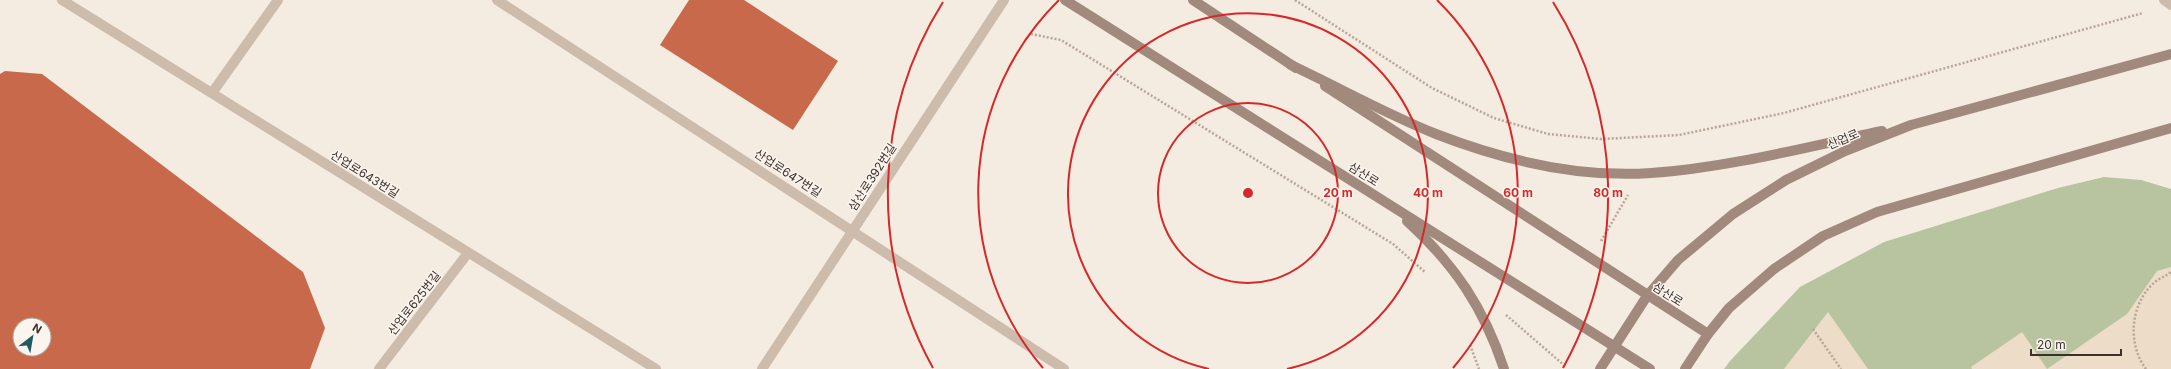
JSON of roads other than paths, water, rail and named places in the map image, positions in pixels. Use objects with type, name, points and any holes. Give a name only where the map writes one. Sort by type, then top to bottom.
[{"type":"main road","name":"삼산로","points":[[1065,0],[1650,369]]},
{"type":"main road","name":"삼산로","points":[[1193,0],[1647,296],[1708,334]]},
{"type":"main road","name":"산업로","points":[[1600,369],[1647,296],[1678,260],[1733,214],[1786,180],[1845,151],[1911,125],[2171,54]]},
{"type":"main road","points":[[1291,65],[1435,133],[1467,145],[1541,165],[1600,173],[1650,173],[1703,167],[1911,125]]},
{"type":"main road","points":[[1684,369],[1708,334],[1729,308],[1774,269],[1823,236],[1870,215],[2171,128]]},
{"type":"main road","points":[[1388,204],[1438,252],[1462,280],[1483,316],[1504,369]]},
{"type":"street","name":"산업로643번길","points":[[62,0],[656,369]]},
{"type":"street","points":[[212,93],[278,0]]},
{"type":"street","name":"산업로647번길","points":[[497,0],[1064,369]]},
{"type":"street","name":"삼산로392번길","points":[[762,369],[1004,0]]},
{"type":"street","points":[[2164,0],[2171,5]]},
{"type":"street","name":"산업로625번길","points":[[379,369],[468,253]]}]
